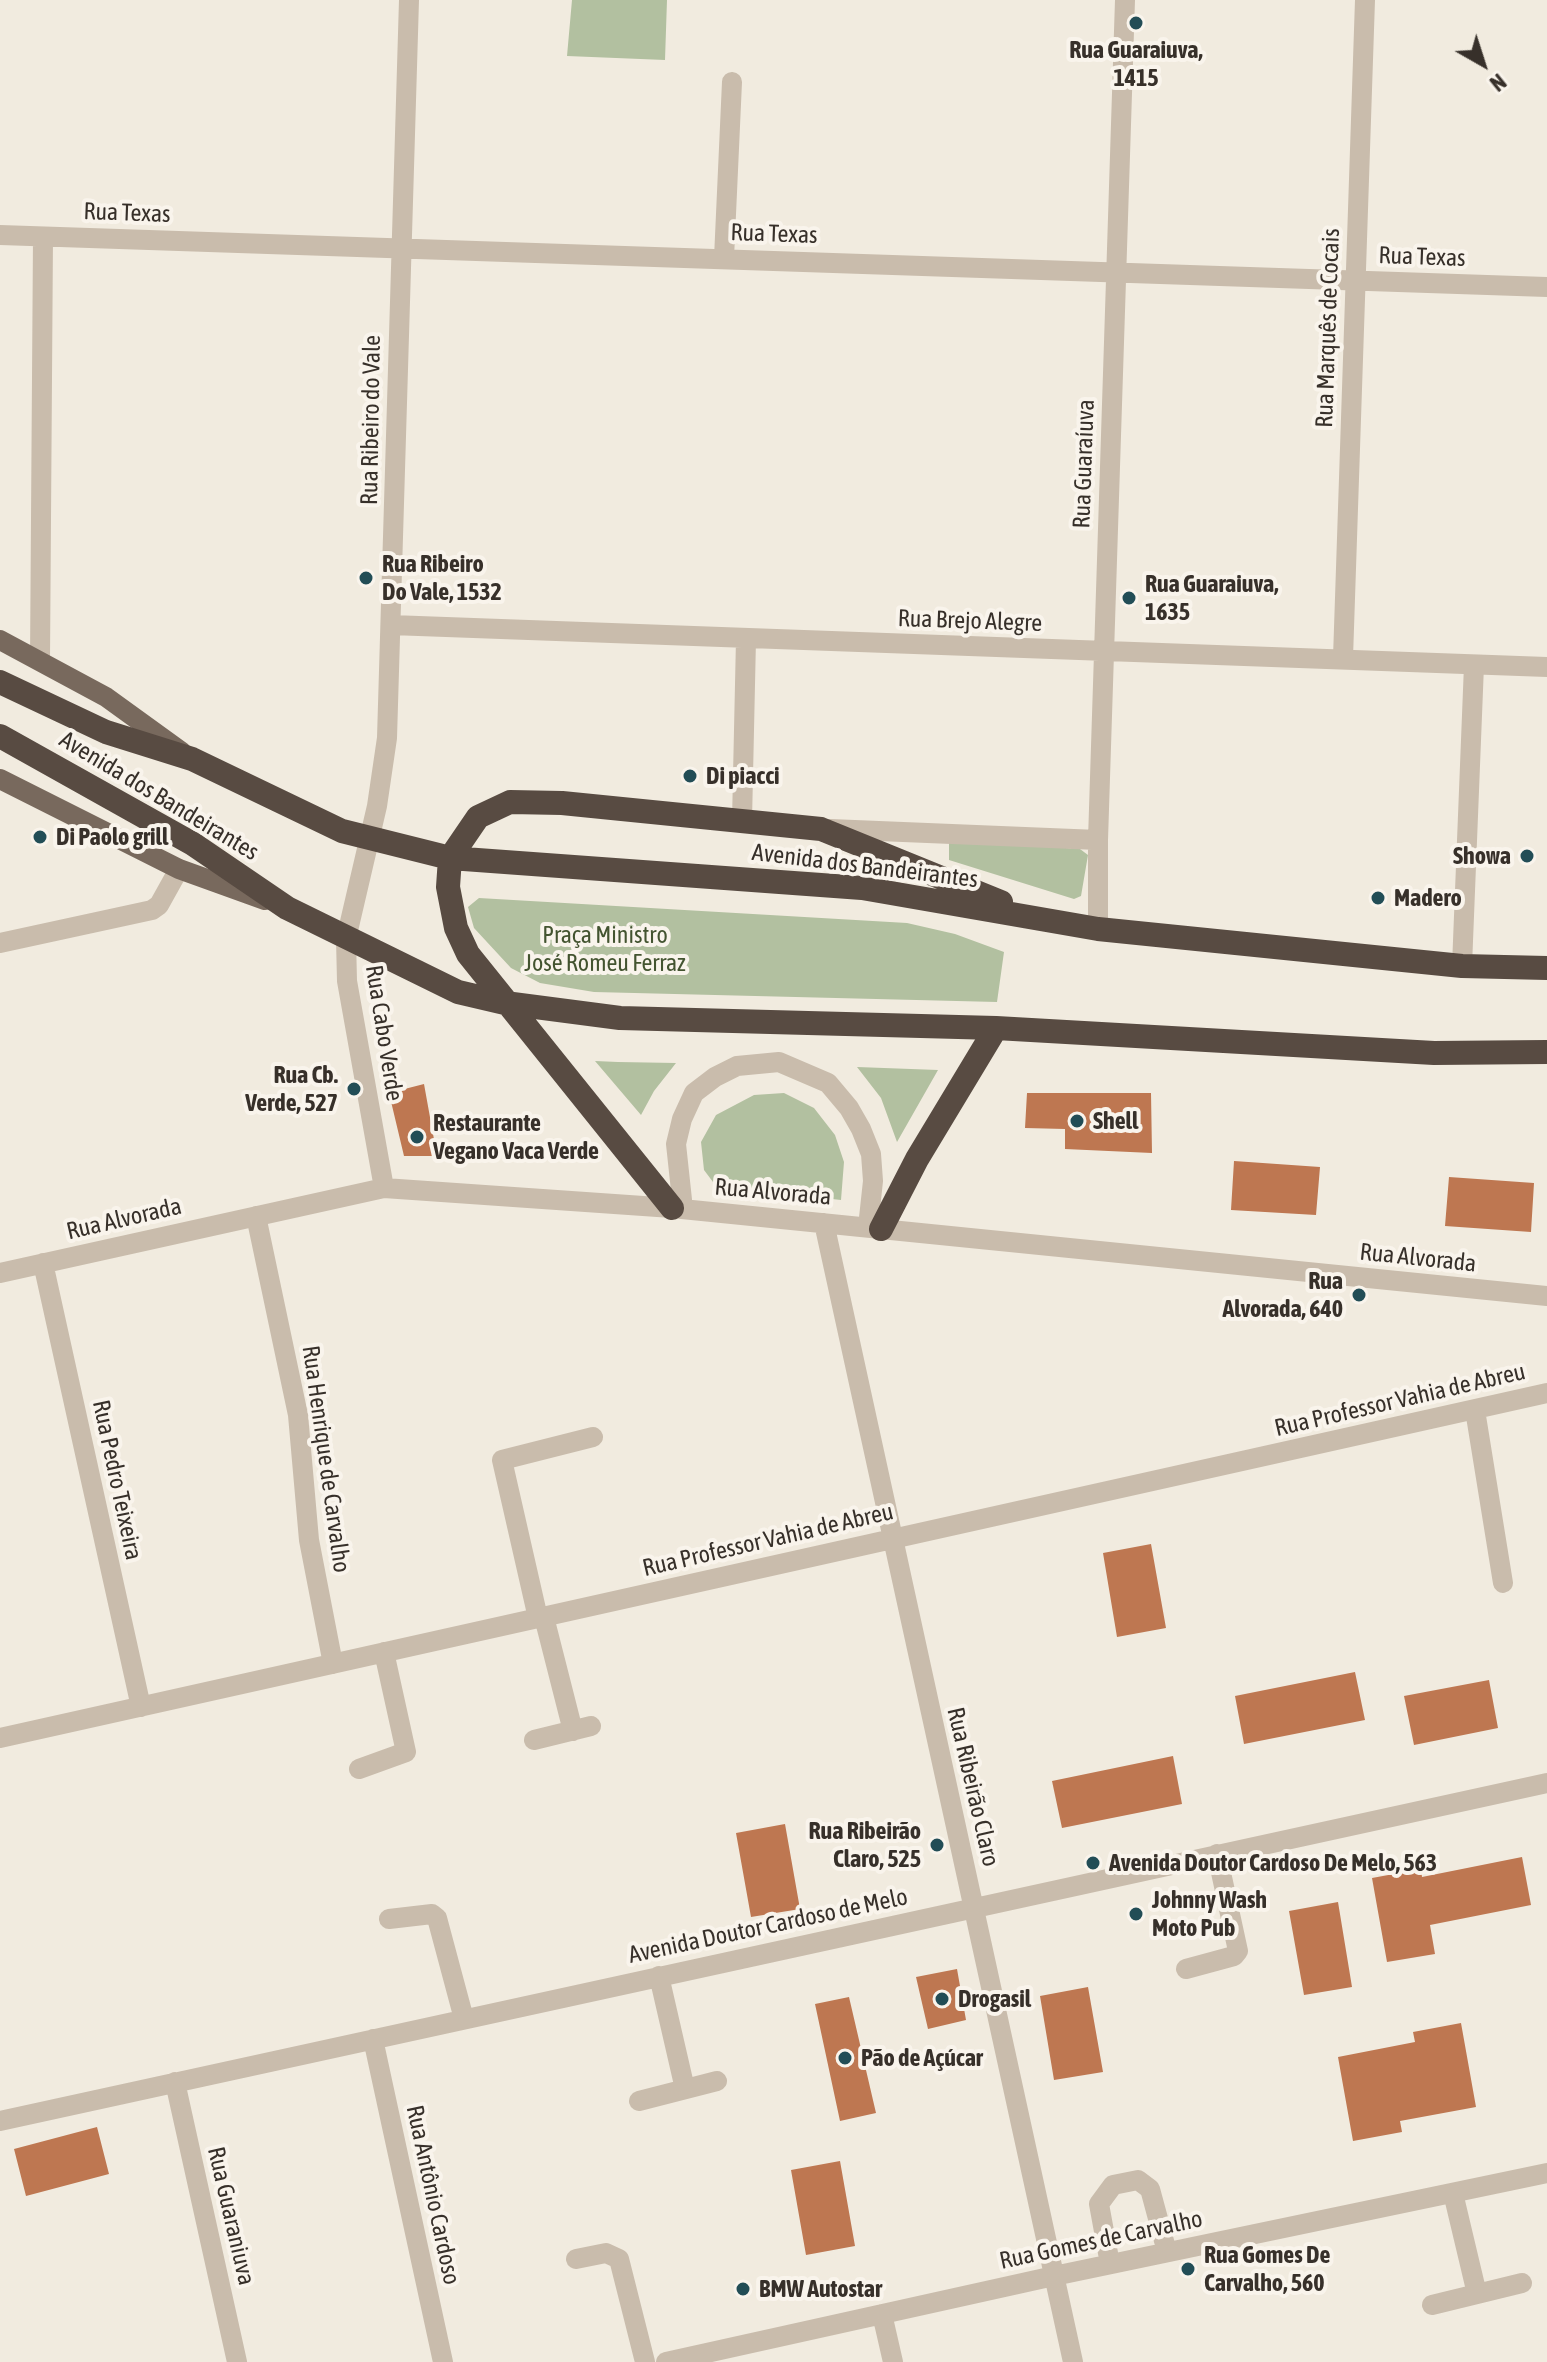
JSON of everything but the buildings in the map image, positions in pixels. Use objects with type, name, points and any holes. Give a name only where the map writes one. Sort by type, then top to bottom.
[{"type":"highway","name":"Avenida dos Bandeirantes","points":[[0,682],[106,732],[192,759],[367,839],[450,858],[862,888],[1098,929],[1462,966],[1547,968]]},
{"type":"highway","name":"Avenida dos Bandeirantes","points":[[0,736],[193,844],[287,908],[458,992],[505,1003],[620,1018],[996,1028],[1434,1053],[1547,1052]]},
{"type":"highway","points":[[678,1209],[505,1003],[468,954],[456,928],[448,887],[450,858],[478,817],[510,802],[562,803],[821,829],[1044,919]]},
{"type":"highway","points":[[874,1228],[996,1028]]},
{"type":"main road","name":"Avenida dos Bandeirantes","points":[[0,640],[106,697],[192,759]]},
{"type":"main road","name":"Avenida dos Bandeirantes","points":[[0,779],[179,869],[287,908]]},
{"type":"street","name":"Rua Ribeiro do Vale","points":[[367,839],[377,806],[387,738],[409,0]]},
{"type":"street","name":"Rua Guaraíuva","points":[[1098,929],[1098,840],[1125,0]]},
{"type":"street","name":"Rua Marquês de Cocais","points":[[1343,658],[1365,0]]},
{"type":"street","points":[[724,258],[732,82]]},
{"type":"street","name":"Rua Texas","points":[[0,235],[1547,287]]},
{"type":"street","points":[[40,659],[43,237]]},
{"type":"street","points":[[20,650],[29,645],[40,625]]},
{"type":"street","name":"Rua Brejo Alegre","points":[[391,625],[1547,667]]},
{"type":"street","points":[[742,821],[746,639]]},
{"type":"street","points":[[1462,966],[1474,665]]},
{"type":"street","points":[[821,829],[1098,840]]},
{"type":"street","name":"Rua Cabo Verde","points":[[367,839],[346,939],[349,995],[384,1188]]},
{"type":"street","points":[[0,943],[152,910],[159,905],[179,869]]},
{"type":"street","points":[[678,1209],[676,1144],[682,1119],[694,1093],[737,1066],[779,1062],[828,1083],[861,1129],[871,1154],[874,1228]]},
{"type":"street","name":"Rua Alvorada","points":[[0,1273],[384,1188],[678,1209],[1547,1296]]},
{"type":"street","name":"Rua Henrique de Carvalho","points":[[256,1216],[298,1415],[309,1540],[333,1664]]},
{"type":"street","name":"Rua Ribeirão Claro","points":[[824,1223],[1073,2362]]},
{"type":"street","name":"Rua Pedro Teixeira","points":[[43,1263],[141,1707]]},
{"type":"street","name":"Rua Professor Vahia de Abreu","points":[[0,1738],[1547,1393]]},
{"type":"street","points":[[1475,1410],[1503,1583]]},
{"type":"street","points":[[534,1740],[582,1728],[541,1617],[502,1460],[593,1437]]},
{"type":"street","points":[[359,1769],[406,1752],[384,1652]]},
{"type":"street","name":"Avenida Doutor Cardoso de Melo","points":[[0,2121],[1547,1783]]},
{"type":"street","points":[[1186,1969],[1234,1956],[1238,1951],[1217,1854]]},
{"type":"street","points":[[389,1919],[432,1914],[437,1918],[464,2019]]},
{"type":"street","points":[[659,1976],[685,2089]]},
{"type":"street","name":"Rua Antônio Cardoso","points":[[373,2039],[443,2362]]},
{"type":"street","points":[[639,2101],[717,2081]]},
{"type":"street","name":"Rua Guaraniuva","points":[[175,2082],[237,2362]]},
{"type":"street","name":"Rua Gomes de Carvalho","points":[[666,2362],[1054,2276],[1547,2173]]},
{"type":"street","points":[[1110,2264],[1099,2204],[1113,2185],[1138,2180],[1150,2189],[1167,2252]]},
{"type":"street","points":[[1453,2193],[1477,2294]]},
{"type":"street","points":[[576,2259],[606,2253],[619,2259],[645,2362]]},
{"type":"street","points":[[1432,2305],[1522,2283]]},
{"type":"street","points":[[882,2314],[893,2362]]},
{"type":"green space","points":[[572,0],[667,0],[665,60],[567,56]]},
{"type":"green space","points":[[949,840],[1080,849],[1088,855],[1081,896],[1074,899],[949,860]]},
{"type":"green space","name":"Praça Ministro José Romeu Ferraz","points":[[479,898],[907,923],[955,934],[1004,952],[997,1002],[594,992],[540,983],[511,968],[474,928],[468,907]]},
{"type":"green space","points":[[595,1061],[676,1063],[654,1091],[641,1115]]},
{"type":"green space","points":[[857,1067],[938,1070],[897,1142],[881,1098]]},
{"type":"green space","points":[[784,1093],[814,1108],[835,1135],[844,1162],[841,1200],[716,1186],[704,1170],[701,1142],[716,1115],[754,1095]]},
{"type":"place","name":"Rua Guaraiuva, 1415","points":[[1136,23]]},
{"type":"place","name":"Rua Ribeiro Do Vale, 1532","points":[[366,578]]},
{"type":"place","name":"Rua Guaraiuva, 1635","points":[[1129,598]]},
{"type":"place","name":"Di piacci","points":[[690,776]]},
{"type":"place","name":"Di Paolo grill","points":[[40,837]]},
{"type":"place","name":"Showa","points":[[1527,856]]},
{"type":"place","name":"Madero","points":[[1378,898]]},
{"type":"place","name":"Rua Cb. Verde, 527","points":[[354,1089]]},
{"type":"place","name":"Shell","points":[[1077,1121]]},
{"type":"place","name":"Restaurante Vegano Vaca Verde","points":[[417,1137]]},
{"type":"place","name":"Rua Alvorada, 640","points":[[1359,1295]]},
{"type":"place","name":"Rua Ribeirão Claro, 525","points":[[937,1845]]},
{"type":"place","name":"Avenida Doutor Cardoso De Melo, 563","points":[[1093,1863]]},
{"type":"place","name":"Johnny Wash Moto Pub","points":[[1136,1914]]},
{"type":"place","name":"Drogasil","points":[[942,1999]]},
{"type":"place","name":"Pão de Açúcar","points":[[845,2058]]},
{"type":"place","name":"Rua Gomes De Carvalho, 560","points":[[1188,2269]]},
{"type":"place","name":"BMW Autostar","points":[[743,2289]]}]
